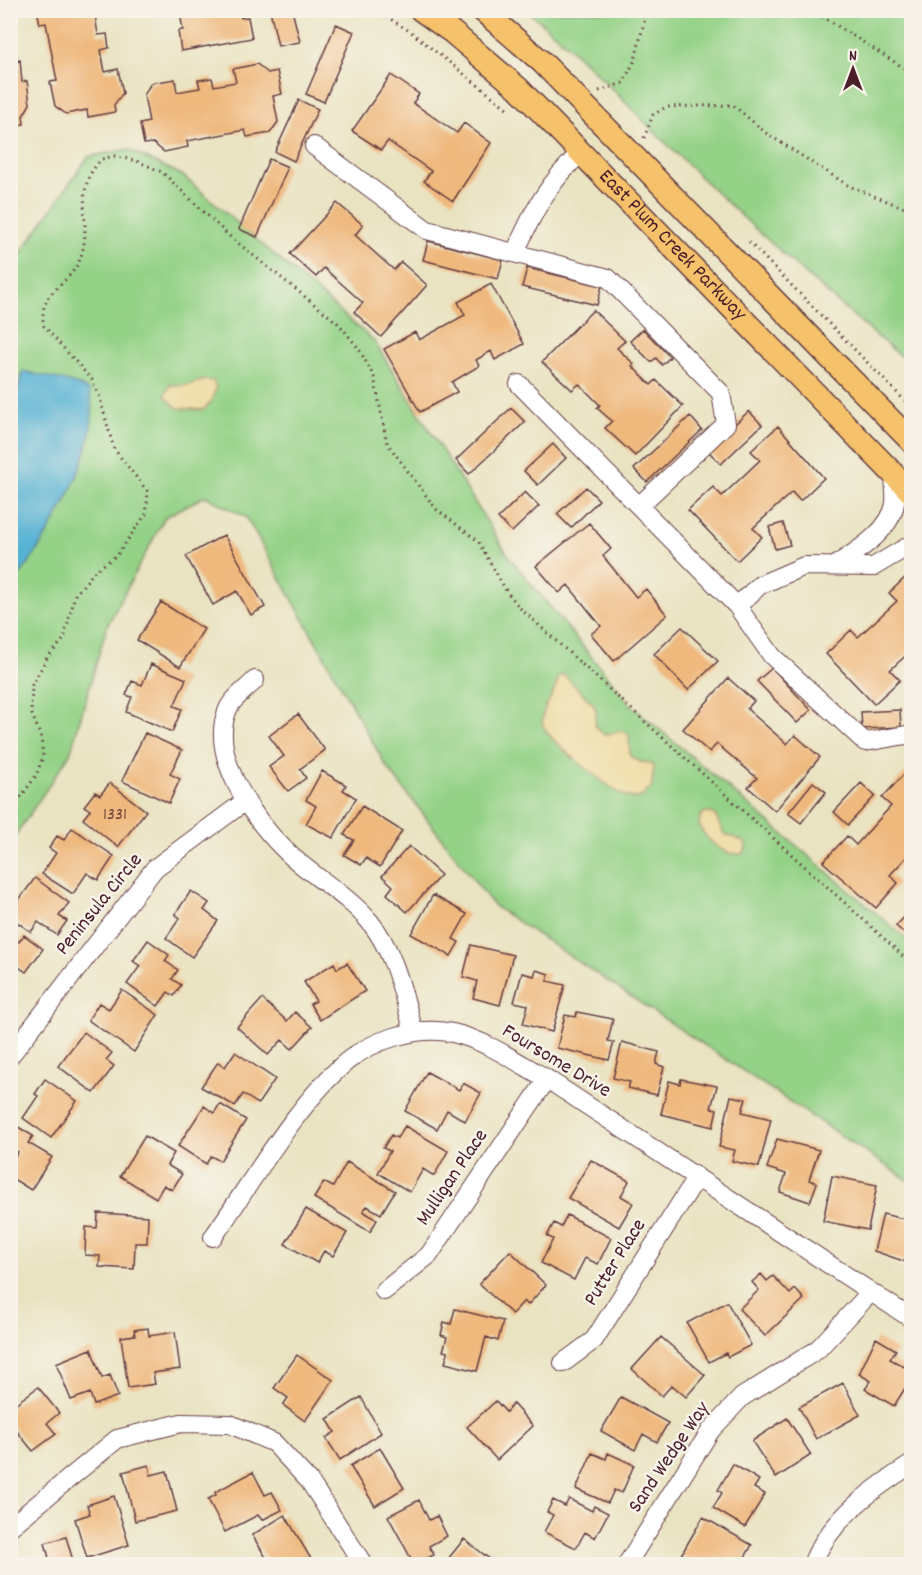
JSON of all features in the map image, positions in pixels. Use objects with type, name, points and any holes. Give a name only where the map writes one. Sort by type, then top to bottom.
[{"type":"main road","name":"East Plum Creek Parkway","points":[[421,10],[484,58],[582,152],[912,493]]},
{"type":"main road","name":"East Plum Creek Parkway","points":[[482,10],[542,62],[912,442]]},
{"type":"street","points":[[314,146],[427,230],[608,278],[721,393],[726,424],[639,506]]},
{"type":"street","points":[[515,253],[533,211],[566,166],[582,152]]},
{"type":"street","points":[[519,384],[736,606],[772,656],[865,742],[912,735]]},
{"type":"street","points":[[836,565],[858,551],[882,529],[895,505],[894,474]]},
{"type":"street","points":[[736,606],[760,585],[804,566],[873,567],[912,544]]},
{"type":"street","points":[[255,680],[230,706],[222,745],[244,802],[286,852],[336,890],[370,922],[396,970],[414,1032]]},
{"type":"street","name":"Peninsula Circle","points":[[10,1056],[155,868],[244,802]]},
{"type":"street","name":"Foursome Drive","points":[[213,1237],[315,1093],[347,1061],[379,1044],[414,1032],[451,1033],[491,1047],[547,1079],[870,1293],[912,1318]]},
{"type":"street","name":"Mulligan Place","points":[[384,1291],[429,1255],[547,1079]]},
{"type":"street","name":"Putter Place","points":[[563,1364],[594,1340],[697,1177]]},
{"type":"street","name":"Sand Wedge Way","points":[[627,1564],[711,1430],[742,1397],[817,1350],[870,1293]]},
{"type":"street","points":[[10,1527],[117,1439],[181,1423],[230,1424],[274,1443],[310,1482],[363,1564]]},
{"type":"street","points":[[812,1564],[837,1525],[854,1505],[912,1464]]},
{"type":"path","points":[[376,10],[411,32],[509,110]]},
{"type":"path","points":[[599,92],[623,83],[635,60],[647,10]]},
{"type":"path","points":[[812,10],[912,74]]},
{"type":"path","points":[[644,138],[653,115],[666,107],[733,105],[766,133],[849,186],[912,211]]},
{"type":"path","points":[[10,813],[36,776],[43,756],[30,701],[38,673],[64,639],[75,595],[95,571],[117,555],[146,514],[148,492],[114,449],[99,395],[92,380],[44,327],[42,317],[42,307],[48,297],[74,272],[81,257],[85,240],[83,197],[88,179],[102,159],[114,156],[137,161],[162,172],[228,235],[339,324],[358,349],[374,377],[387,443],[436,509],[478,541],[507,592],[521,609],[900,953],[912,968]]},
{"type":"green space","points":[[527,11],[911,11],[911,365],[822,289],[706,183],[586,63]]},
{"type":"green space","points":[[127,149],[182,175],[374,341],[509,557],[632,706],[911,943],[911,1182],[494,906],[386,766],[246,517],[205,496],[165,517],[107,626],[70,754],[11,842],[11,267],[88,157]]},
{"type":"sand","points":[[205,380],[213,381],[216,388],[211,402],[203,410],[177,408],[165,396],[170,385],[187,385]]},
{"type":"sand","points":[[561,675],[565,676],[593,704],[596,709],[595,726],[604,735],[623,731],[629,735],[630,756],[640,762],[651,763],[654,768],[651,788],[640,798],[625,796],[604,782],[578,762],[547,732],[542,719]]},
{"type":"sand","points":[[706,812],[715,815],[724,834],[745,842],[746,849],[743,853],[730,853],[711,842],[699,824],[701,815]]},
{"type":"water","points":[[23,371],[83,387],[89,391],[92,414],[89,439],[69,494],[40,546],[11,587],[11,411]]},
{"type":"building","points":[[37,10],[111,10],[95,15],[98,35],[107,34],[109,48],[101,50],[105,72],[118,69],[123,93],[114,105],[115,112],[88,117],[87,110],[66,114],[55,106],[50,82],[57,81],[46,23],[40,24]]},
{"type":"building","points":[[195,10],[240,10],[241,18],[248,17],[252,38],[181,51],[178,31],[183,30],[180,13]]},
{"type":"building","points":[[270,10],[292,10],[300,42],[278,46]]},
{"type":"building","points":[[336,24],[354,32],[324,102],[306,94]]},
{"type":"building","points":[[14,28],[17,61],[20,60],[22,82],[27,81],[30,104],[23,116],[24,124],[10,126],[10,29]]},
{"type":"building","points":[[257,64],[268,73],[277,71],[282,94],[273,96],[278,122],[270,133],[247,137],[245,130],[187,141],[188,147],[164,152],[153,143],[144,144],[140,124],[149,122],[144,95],[151,83],[175,79],[177,92],[200,88],[198,80],[212,78],[214,86],[236,82],[233,69]]},
{"type":"building","points":[[391,75],[419,94],[413,103],[457,133],[464,123],[491,143],[453,201],[424,181],[431,171],[388,141],[381,150],[352,131]]},
{"type":"building","points":[[299,100],[318,109],[294,161],[275,152]]},
{"type":"building","points":[[269,159],[288,167],[257,237],[239,229]]},
{"type":"building","points":[[337,203],[363,225],[355,235],[394,270],[401,262],[427,285],[381,337],[354,312],[363,303],[324,268],[316,277],[290,254]]},
{"type":"building","points":[[428,241],[503,260],[498,279],[423,260]]},
{"type":"building","points":[[527,268],[602,286],[597,305],[522,287]]},
{"type":"building","points":[[491,284],[524,344],[495,360],[491,351],[476,360],[479,366],[452,382],[457,392],[420,412],[384,349],[415,332],[419,340],[465,315],[458,302]]},
{"type":"building","points":[[593,310],[625,341],[617,348],[634,364],[632,366],[651,385],[656,380],[683,406],[635,456],[605,428],[612,421],[597,408],[600,405],[579,384],[572,390],[542,362]]},
{"type":"building","points":[[643,329],[670,357],[662,365],[656,358],[651,362],[630,341]]},
{"type":"building","points":[[511,408],[525,422],[469,474],[456,460]]},
{"type":"building","points":[[749,411],[762,425],[721,464],[707,450]]},
{"type":"building","points":[[690,416],[702,430],[647,482],[634,469]]},
{"type":"building","points":[[778,426],[824,478],[800,501],[792,492],[753,528],[762,537],[737,561],[688,510],[713,487],[722,496],[760,460],[751,451]]},
{"type":"building","points":[[553,444],[566,458],[538,485],[524,471]]},
{"type":"building","points":[[586,487],[599,500],[571,528],[557,514]]},
{"type":"building","points":[[525,492],[539,506],[512,532],[498,518]]},
{"type":"building","points":[[589,523],[611,549],[603,556],[636,597],[646,589],[667,615],[614,661],[591,634],[601,626],[568,585],[559,593],[536,566]]},
{"type":"building","points":[[783,523],[790,545],[775,549],[769,527]]},
{"type":"building","points":[[224,535],[265,607],[251,615],[237,591],[213,605],[186,556]]},
{"type":"building","points":[[912,571],[912,650],[890,670],[900,680],[874,704],[826,654],[851,630],[858,637],[897,601],[889,593]]},
{"type":"building","points":[[161,602],[204,629],[180,667],[137,640]]},
{"type":"building","points":[[682,627],[718,661],[688,690],[654,654]]},
{"type":"building","points":[[151,664],[186,679],[174,706],[182,709],[172,732],[126,712],[132,697],[126,695],[132,681],[142,685]]},
{"type":"building","points":[[772,668],[811,710],[797,723],[757,681]]},
{"type":"building","points":[[728,678],[754,701],[747,709],[787,744],[795,735],[820,757],[775,811],[748,787],[757,778],[717,744],[709,752],[683,729]]},
{"type":"building","points":[[900,710],[901,727],[862,729],[861,712]]},
{"type":"building","points":[[298,714],[325,750],[300,769],[306,778],[288,791],[269,767],[284,756],[269,736]]},
{"type":"building","points":[[145,733],[182,750],[170,774],[180,779],[169,803],[122,781]]},
{"type":"building","points":[[322,771],[346,785],[343,790],[356,798],[333,838],[306,824],[316,806],[306,800]]},
{"type":"building","points":[[906,772],[912,777],[912,851],[890,875],[898,883],[876,908],[823,862],[847,836],[856,845],[891,806],[882,798]]},
{"type":"building","points":[[813,782],[826,792],[801,823],[788,813]]},
{"type":"building","points":[[110,783],[146,811],[118,847],[83,819],[90,810],[84,806],[95,792],[100,795]]},
{"type":"building","points":[[861,783],[875,796],[848,825],[834,812]]},
{"type":"building","points":[[362,806],[402,831],[380,867],[366,858],[361,865],[344,855],[354,840],[344,835]]},
{"type":"building","points":[[72,828],[114,856],[98,880],[87,873],[73,894],[42,874],[56,853],[49,848],[57,836],[64,840]]},
{"type":"building","points":[[409,846],[441,875],[407,912],[387,894],[393,886],[382,876]]},
{"type":"building","points":[[35,878],[69,903],[59,916],[67,921],[57,935],[38,922],[31,932],[10,917],[10,912]]},
{"type":"building","points":[[191,891],[209,903],[204,910],[218,921],[192,957],[166,938],[180,918],[175,914]]},
{"type":"building","points":[[433,895],[467,914],[453,939],[459,942],[451,956],[411,934]]},
{"type":"building","points":[[908,913],[912,916],[912,940],[896,926]]},
{"type":"building","points":[[10,935],[19,942],[24,935],[43,949],[26,972],[10,961]]},
{"type":"building","points":[[148,940],[169,955],[165,961],[178,970],[172,979],[181,985],[174,996],[168,992],[158,1006],[127,984],[140,966],[133,961]]},
{"type":"building","points":[[471,945],[513,955],[500,1005],[473,998],[477,981],[463,977]]},
{"type":"building","points":[[334,963],[337,969],[347,963],[365,991],[320,1020],[310,1004],[316,1001],[304,982]]},
{"type":"building","points":[[536,970],[549,974],[547,981],[565,985],[552,1032],[523,1024],[528,1005],[514,1002],[522,973],[534,976]]},
{"type":"building","points":[[122,990],[158,1015],[134,1052],[88,1020],[99,1003],[109,1009]]},
{"type":"building","points":[[262,999],[287,1021],[295,1012],[312,1027],[292,1049],[282,1040],[268,1055],[237,1027]]},
{"type":"building","points":[[577,1012],[613,1019],[608,1041],[614,1042],[609,1060],[557,1048],[565,1015],[576,1017]]},
{"type":"building","points":[[84,1032],[112,1053],[106,1060],[114,1066],[94,1093],[58,1066]]},
{"type":"building","points":[[622,1042],[659,1052],[656,1064],[664,1067],[657,1095],[628,1088],[630,1082],[613,1078]]},
{"type":"building","points":[[235,1052],[275,1079],[258,1104],[243,1094],[235,1106],[201,1087],[218,1062],[225,1067]]},
{"type":"building","points":[[427,1072],[459,1090],[463,1083],[481,1093],[465,1121],[447,1110],[437,1129],[405,1111]]},
{"type":"building","points":[[45,1079],[77,1101],[51,1138],[23,1118],[38,1096],[35,1094]]},
{"type":"building","points":[[681,1079],[717,1086],[711,1108],[717,1109],[713,1127],[661,1114],[669,1081],[680,1084]]},
{"type":"building","points":[[731,1096],[746,1099],[742,1112],[771,1119],[759,1167],[732,1161],[735,1150],[719,1147]]},
{"type":"building","points":[[220,1104],[246,1120],[220,1161],[211,1156],[206,1164],[178,1146],[204,1106],[214,1113]]},
{"type":"building","points":[[10,1122],[33,1136],[28,1143],[52,1157],[31,1190],[10,1177],[10,1165],[18,1152],[10,1147]]},
{"type":"building","points":[[405,1126],[448,1151],[434,1176],[423,1169],[410,1192],[378,1173],[390,1151],[383,1148],[391,1135],[397,1138]]},
{"type":"building","points":[[145,1136],[174,1153],[167,1165],[182,1174],[172,1190],[164,1185],[156,1198],[120,1176]]},
{"type":"building","points":[[777,1139],[819,1150],[809,1180],[817,1183],[810,1202],[780,1192],[786,1174],[767,1168]]},
{"type":"building","points":[[591,1160],[629,1181],[621,1196],[633,1203],[619,1227],[568,1198]]},
{"type":"building","points":[[347,1162],[395,1191],[381,1214],[367,1206],[363,1211],[377,1220],[370,1232],[314,1198],[324,1182],[333,1187]]},
{"type":"building","points":[[832,1176],[877,1185],[868,1230],[823,1221]]},
{"type":"building","points":[[306,1209],[347,1233],[333,1256],[324,1251],[317,1263],[285,1244]]},
{"type":"building","points":[[98,1213],[148,1216],[147,1243],[135,1243],[134,1269],[99,1267],[100,1256],[85,1255],[86,1227],[97,1228]]},
{"type":"building","points":[[883,1214],[912,1221],[912,1264],[874,1251]]},
{"type":"building","points":[[567,1215],[611,1238],[598,1264],[585,1258],[574,1280],[541,1263],[553,1239],[547,1236],[554,1223],[561,1227]]},
{"type":"building","points":[[510,1251],[546,1285],[528,1305],[524,1301],[512,1314],[479,1284]]},
{"type":"building","points":[[761,1274],[767,1281],[773,1276],[790,1294],[795,1289],[804,1299],[765,1336],[739,1309],[759,1290],[752,1282]]},
{"type":"building","points":[[727,1302],[751,1345],[728,1357],[726,1353],[709,1362],[687,1323]]},
{"type":"building","points":[[455,1309],[503,1321],[498,1341],[486,1337],[477,1371],[445,1363],[448,1352],[443,1351],[447,1337],[441,1335],[444,1322],[451,1324]]},
{"type":"building","points":[[148,1328],[149,1336],[175,1332],[180,1369],[153,1373],[155,1384],[128,1388],[121,1337],[135,1335],[134,1330]]},
{"type":"building","points":[[661,1337],[705,1375],[686,1397],[672,1385],[662,1396],[632,1369]]},
{"type":"building","points":[[876,1338],[896,1350],[890,1359],[912,1371],[912,1377],[894,1406],[865,1389],[871,1381],[859,1374]]},
{"type":"building","points":[[91,1349],[102,1378],[110,1375],[118,1396],[94,1405],[90,1393],[71,1400],[56,1363]]},
{"type":"building","points":[[297,1355],[333,1380],[305,1421],[283,1405],[288,1398],[274,1388]]},
{"type":"building","points":[[843,1383],[860,1415],[816,1439],[799,1407]]},
{"type":"building","points":[[38,1387],[59,1413],[47,1423],[56,1434],[33,1451],[10,1423],[10,1408]]},
{"type":"building","points":[[361,1397],[381,1433],[340,1460],[326,1438],[335,1432],[327,1419]]},
{"type":"building","points":[[621,1397],[668,1423],[657,1442],[643,1434],[635,1450],[601,1431]]},
{"type":"building","points":[[496,1401],[506,1412],[513,1404],[533,1426],[497,1460],[467,1427]]},
{"type":"building","points":[[787,1418],[811,1455],[776,1478],[752,1441]]},
{"type":"building","points":[[380,1448],[404,1488],[375,1506],[350,1466]]},
{"type":"building","points":[[592,1453],[606,1459],[608,1453],[634,1465],[622,1493],[614,1490],[608,1503],[576,1489]]},
{"type":"building","points":[[733,1464],[759,1480],[754,1488],[765,1494],[745,1527],[713,1508],[722,1493],[718,1490]]},
{"type":"building","points":[[149,1465],[151,1475],[167,1471],[177,1511],[135,1521],[123,1472]]},
{"type":"building","points":[[253,1472],[265,1495],[272,1492],[282,1510],[262,1520],[258,1515],[225,1532],[208,1499],[216,1495],[215,1492]]},
{"type":"building","points":[[114,1496],[129,1545],[87,1558],[75,1519],[90,1514],[87,1505]]},
{"type":"building","points":[[569,1499],[592,1511],[594,1506],[608,1513],[595,1538],[585,1532],[576,1548],[544,1532],[553,1515],[547,1512],[553,1500],[565,1506]]},
{"type":"building","points":[[419,1500],[429,1520],[437,1516],[447,1536],[429,1546],[434,1555],[414,1564],[388,1516]]},
{"type":"building","points":[[285,1515],[311,1559],[303,1564],[270,1564],[252,1535]]},
{"type":"building","points":[[703,1517],[752,1545],[741,1564],[697,1564],[681,1555]]},
{"type":"building","points":[[66,1537],[74,1564],[33,1564],[49,1558],[45,1543]]},
{"type":"building","points":[[464,1539],[496,1564],[444,1564]]}]
